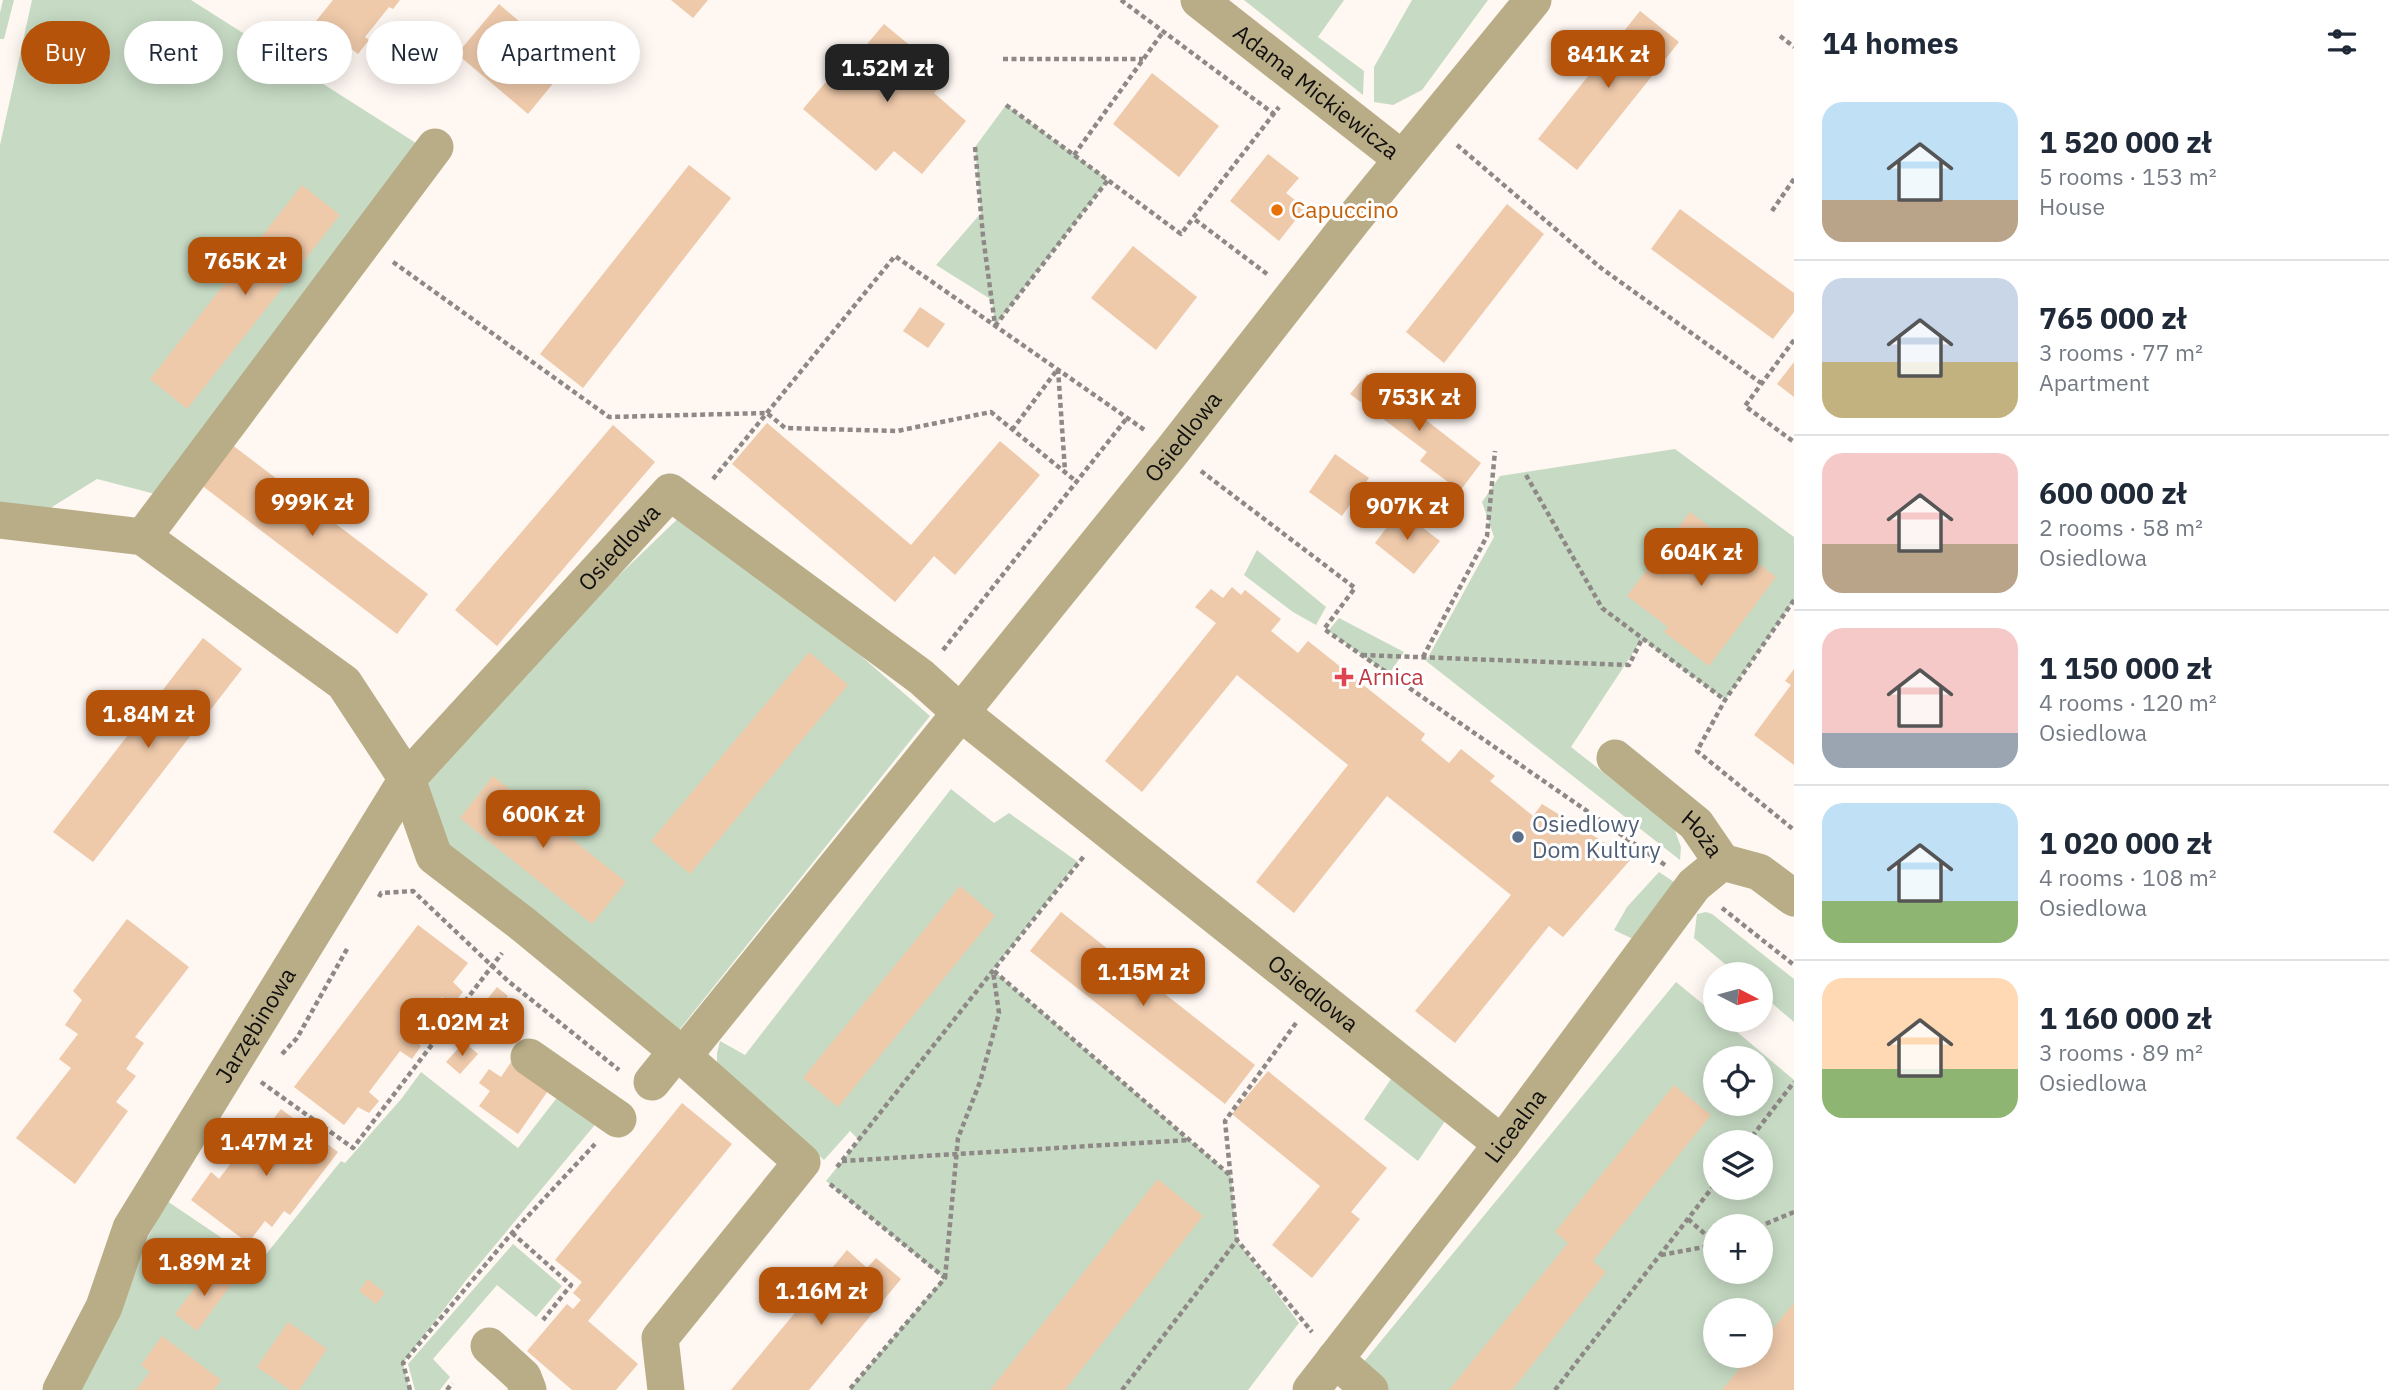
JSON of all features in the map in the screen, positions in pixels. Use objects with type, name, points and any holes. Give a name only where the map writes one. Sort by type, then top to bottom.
[{"type":"street","name":"Adama Mickiewicza","points":[[1199,0],[1402,159],[1533,0]]},
{"type":"street","points":[[143,537],[435,147]]},
{"type":"street","name":"Osiedlowa","points":[[652,1082],[680,1053],[961,713],[1402,159]]},
{"type":"street","name":"Osiedlowa","points":[[407,779],[670,492],[921,677],[961,713],[1502,1144]]},
{"type":"street","points":[[0,520],[143,537],[344,683],[407,779],[435,856],[823,1168],[660,1338],[668,1388],[666,1390]]},
{"type":"street","name":"Hoża","points":[[1615,758],[1696,824],[1722,862],[1759,872],[1794,898]]},
{"type":"street","name":"Jarzębinowa","points":[[61,1390],[104,1307],[131,1228],[407,779]]},
{"type":"street","name":"Licealna","points":[[1311,1390],[1502,1144],[1694,885],[1722,862]]},
{"type":"street","points":[[529,1057],[618,1119]]},
{"type":"street","points":[[489,1346],[523,1377],[528,1390]]},
{"type":"street","points":[[1335,1359],[1370,1390]]},
{"type":"path","points":[[1121,0],[1273,114]]},
{"type":"path","points":[[1074,155],[1163,32]]},
{"type":"path","points":[[1780,36],[1794,47]]},
{"type":"path","points":[[1003,59],[1144,59]]},
{"type":"path","points":[[1006,105],[1181,234],[1301,79]]},
{"type":"path","points":[[1449,138],[1601,268],[1762,383]]},
{"type":"path","points":[[975,148],[995,326]]},
{"type":"path","points":[[1772,211],[1794,179]]},
{"type":"path","points":[[995,326],[1108,180]]},
{"type":"path","points":[[1193,218],[1293,294]]},
{"type":"path","points":[[364,242],[609,417],[767,413],[785,428],[897,431],[991,412],[1077,482]]},
{"type":"path","points":[[690,507],[895,256],[1173,450],[1355,588],[1324,629],[1694,885],[1794,965]]},
{"type":"path","points":[[1794,340],[1745,406],[1794,442]]},
{"type":"path","points":[[1012,430],[1058,369]]},
{"type":"path","points":[[1058,369],[1065,471]]},
{"type":"path","points":[[921,677],[1127,418]]},
{"type":"path","points":[[1423,657],[1487,536],[1495,451]]},
{"type":"path","points":[[1526,475],[1602,608],[1725,700]]},
{"type":"path","points":[[1794,600],[1725,700],[1697,751],[1794,830]]},
{"type":"path","points":[[1362,655],[1629,665],[1642,639]]},
{"type":"path","points":[[823,1168],[993,970],[1107,828]]},
{"type":"path","points":[[375,902],[381,893],[413,891],[508,981],[645,1090],[652,1082]]},
{"type":"path","points":[[233,1061],[353,1148],[524,925]]},
{"type":"path","points":[[277,1060],[297,1038],[350,944]]},
{"type":"path","points":[[993,970],[1231,1176]]},
{"type":"path","points":[[849,1390],[944,1278],[958,1138],[980,1082],[999,1013],[993,970]]},
{"type":"path","points":[[1315,997],[1225,1121],[1237,1240],[1335,1359]]},
{"type":"path","points":[[263,1083],[270,1072]]},
{"type":"path","points":[[1757,1130],[1794,1082]]},
{"type":"path","points":[[410,1390],[402,1363],[512,1233],[618,1119]]},
{"type":"path","points":[[823,1168],[956,1154],[1189,1140]]},
{"type":"path","points":[[823,1168],[944,1278]]},
{"type":"path","points":[[1555,1390],[1703,1200]]},
{"type":"path","points":[[1773,1221],[1794,1212]]},
{"type":"path","points":[[1688,1219],[1703,1233]]},
{"type":"path","points":[[512,1233],[571,1285],[543,1320]]},
{"type":"path","points":[[1122,1390],[1237,1240]]},
{"type":"path","points":[[1659,1255],[1703,1246]]},
{"type":"path","points":[[447,1390],[452,1383]]},
{"type":"green space","points":[[3,0],[14,0],[4,39],[0,39],[0,13]]},
{"type":"green space","points":[[32,0],[191,0],[237,29],[237,84],[323,84],[416,143],[159,495],[97,479],[44,512],[0,502],[0,145],[21,50],[21,84],[110,84],[110,21],[27,21]]},
{"type":"green space","points":[[1244,0],[1344,0],[1318,37],[1364,71],[1363,95]]},
{"type":"green space","points":[[1412,0],[1488,0],[1422,90],[1393,105],[1374,102],[1374,67]]},
{"type":"green space","points":[[1006,105],[1108,180],[995,326],[992,300],[936,265],[981,213],[975,147]]},
{"type":"green space","points":[[1675,449],[1794,537],[1794,600],[1725,700],[1642,639],[1571,747],[1674,828],[1681,847],[1680,860],[1426,661],[1494,537],[1482,502],[1500,476]]},
{"type":"green space","points":[[690,507],[930,716],[672,1039],[435,856],[407,779]]},
{"type":"green space","points":[[1257,550],[1326,607],[1316,625],[1293,612],[1244,575]]},
{"type":"green space","points":[[1339,618],[1404,652],[1389,674],[1328,631]]},
{"type":"green space","points":[[951,789],[994,823],[1009,813],[1078,862],[993,970],[1231,1176],[1237,1240],[1299,1323],[1248,1390],[849,1390],[944,1278],[826,1181],[859,1140],[850,1131],[824,1160],[717,1067],[717,1053],[720,1041],[745,1055]]},
{"type":"green space","points":[[1659,872],[1674,882],[1635,940],[1614,930],[1627,907]]},
{"type":"green space","points":[[1697,914],[1712,914],[1773,962],[1723,962],[1694,938]]},
{"type":"green space","points":[[1773,962],[1794,979],[1794,1022],[1773,1004]]},
{"type":"green space","points":[[1676,982],[1703,1004],[1703,1032],[1737,1032],[1754,1046],[1703,1046],[1703,1116],[1773,1116],[1773,1062],[1794,1080],[1794,1390],[1370,1390],[1353,1375]]},
{"type":"green space","points":[[421,1072],[518,1148],[559,1095],[598,1121],[467,1279],[403,1363],[410,1390],[68,1390],[167,1201],[259,1263],[341,1161],[345,1163]]},
{"type":"green space","points":[[1391,1079],[1445,1121],[1418,1161],[1364,1119]]},
{"type":"green space","points":[[513,1244],[562,1286],[536,1317],[497,1285],[433,1359],[450,1377],[440,1390],[415,1390],[408,1364]]},
{"type":"building","points":[[333,0],[400,0],[393,9],[389,7],[378,21],[366,21],[366,44],[358,54],[352,49],[352,21],[316,21]]},
{"type":"building","points":[[671,0],[708,0],[693,18]]},
{"type":"building","points":[[499,4],[519,21],[485,21]]},
{"type":"building","points":[[1640,11],[1679,42],[1577,170],[1538,139]]},
{"type":"building","points":[[884,24],[948,77],[934,93],[966,121],[922,174],[894,151],[876,171],[803,109],[847,57],[852,62]]},
{"type":"building","points":[[477,30],[477,71],[463,59],[463,47]]},
{"type":"building","points":[[1152,73],[1219,126],[1179,177],[1113,124]]},
{"type":"building","points":[[492,84],[553,84],[528,114]]},
{"type":"building","points":[[1268,154],[1299,178],[1286,193],[1305,208],[1279,241],[1230,201]]},
{"type":"building","points":[[689,165],[731,198],[583,388],[540,354]]},
{"type":"building","points":[[302,185],[340,215],[187,409],[150,379]]},
{"type":"building","points":[[1507,204],[1544,234],[1444,363],[1406,332]]},
{"type":"building","points":[[1680,209],[1794,293],[1794,312],[1773,339],[1651,249]]},
{"type":"building","points":[[1133,246],[1197,297],[1156,350],[1091,298]]},
{"type":"building","points":[[920,307],[945,324],[928,348],[903,331]]},
{"type":"building","points":[[1794,362],[1794,397],[1777,384]]},
{"type":"building","points":[[1367,374],[1481,463],[1460,491],[1420,461],[1427,452],[1350,394]]},
{"type":"building","points":[[767,423],[911,545],[1000,441],[1040,475],[955,575],[934,556],[895,602],[732,464]]},
{"type":"building","points":[[613,425],[655,462],[497,646],[455,610]]},
{"type":"building","points":[[227,441],[428,594],[397,634],[196,481]]},
{"type":"building","points":[[1335,454],[1369,478],[1342,516],[1309,492]]},
{"type":"building","points":[[1400,510],[1440,541],[1414,574],[1375,543]]},
{"type":"building","points":[[1690,512],[1776,577],[1709,666],[1664,632],[1668,627],[1627,596]]},
{"type":"building","points":[[1232,587],[1241,595],[1245,590],[1281,619],[1271,631],[1298,653],[1308,641],[1425,734],[1421,740],[1449,763],[1461,749],[1495,776],[1490,781],[1533,816],[1542,804],[1631,859],[1563,937],[1549,926],[1455,1043],[1415,1011],[1511,895],[1387,796],[1294,913],[1256,882],[1348,765],[1237,675],[1142,792],[1105,761],[1216,623],[1195,607],[1211,589],[1223,598]]},
{"type":"building","points":[[203,638],[242,669],[93,862],[53,832]]},
{"type":"building","points":[[809,652],[848,685],[690,874],[651,841]]},
{"type":"building","points":[[1794,669],[1794,765],[1754,735],[1791,685],[1785,681]]},
{"type":"building","points":[[493,776],[626,882],[592,924],[460,818]]},
{"type":"building","points":[[960,886],[995,916],[838,1107],[803,1078]]},
{"type":"building","points":[[1061,912],[1255,1065],[1225,1104],[1030,951]]},
{"type":"building","points":[[127,919],[189,967],[135,1037],[144,1043],[126,1069],[136,1076],[116,1102],[128,1111],[75,1184],[16,1138],[71,1068],[59,1059],[78,1034],[65,1025],[82,1000],[73,991]]},
{"type":"building","points":[[418,925],[468,963],[453,982],[463,992],[453,1004],[442,997],[411,1037],[421,1046],[412,1059],[400,1051],[369,1092],[379,1101],[369,1113],[358,1107],[344,1125],[294,1087]]},
{"type":"building","points":[[497,987],[508,996],[492,1017],[501,1024],[490,1038],[469,1022]]},
{"type":"building","points":[[464,1042],[478,1054],[460,1074],[446,1062]]},
{"type":"building","points":[[514,1058],[552,1085],[518,1134],[479,1106],[490,1091],[479,1083],[489,1069],[501,1077]]},
{"type":"building","points":[[1268,1071],[1387,1168],[1351,1212],[1360,1219],[1312,1278],[1272,1245],[1320,1186],[1232,1114]]},
{"type":"building","points":[[1674,1085],[1703,1109],[1703,1116],[1710,1116],[1593,1261],[1606,1272],[1512,1390],[1449,1390],[1568,1243],[1555,1232]]},
{"type":"building","points":[[682,1103],[732,1144],[588,1321],[638,1364],[616,1390],[572,1390],[527,1351],[567,1304],[573,1309],[581,1300],[573,1293],[582,1282],[555,1260]]},
{"type":"building","points":[[281,1109],[338,1152],[290,1215],[284,1211],[272,1227],[265,1221],[248,1243],[191,1200],[211,1172],[219,1179],[237,1155],[243,1158]]},
{"type":"building","points":[[1158,1179],[1203,1216],[1065,1390],[990,1390]]},
{"type":"building","points":[[847,1250],[867,1268],[876,1258],[901,1279],[809,1390],[731,1390]]},
{"type":"building","points":[[212,1265],[234,1281],[197,1331],[175,1314]]},
{"type":"building","points":[[368,1279],[385,1293],[376,1304],[359,1291]]},
{"type":"building","points":[[1794,1303],[1794,1390],[1722,1390],[1740,1368],[1773,1368],[1773,1328]]},
{"type":"building","points":[[288,1322],[327,1349],[299,1390],[290,1390],[257,1367]]},
{"type":"building","points":[[162,1336],[221,1380],[214,1390],[136,1390],[150,1372],[141,1365]]},
{"type":"place","name":"Capuccino","points":[[1277,210]]},
{"type":"place","name":"Arnica","points":[[1344,677]]},
{"type":"place","name":"Osiedlowy Dom Kultury","points":[[1518,837]]}]
